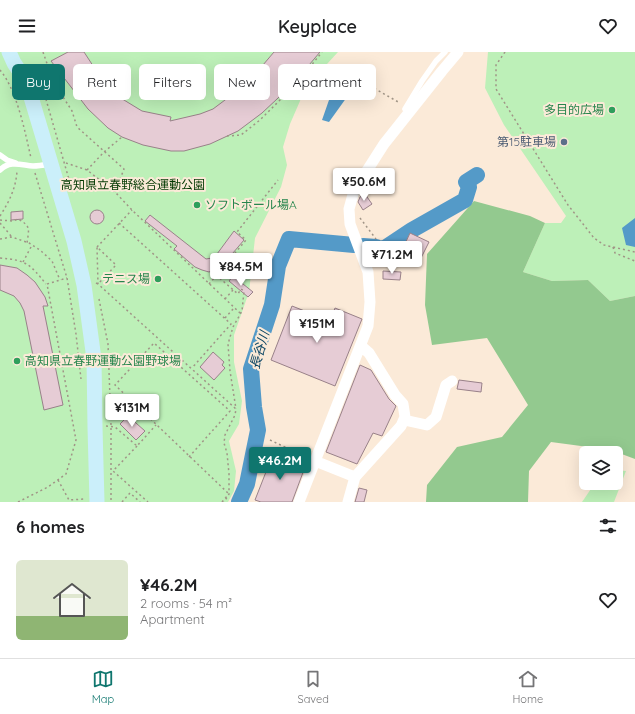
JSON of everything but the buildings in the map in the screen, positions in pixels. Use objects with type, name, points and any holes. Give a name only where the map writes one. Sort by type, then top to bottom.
[{"type":"street","points":[[9,52],[24,78],[52,164],[74,241],[91,284],[95,427],[92,500]]},
{"type":"street","points":[[299,502],[368,326],[370,308],[367,270],[350,224],[350,206],[354,191],[362,176],[387,140],[458,52]]},
{"type":"street","points":[[348,502],[356,477],[401,426],[406,417],[403,404],[395,395],[369,353],[361,346]]},
{"type":"street","points":[[404,420],[427,424],[436,417],[446,385],[452,381]]},
{"type":"street","points":[[315,461],[356,477]]},
{"type":"lane","points":[[387,140],[395,121],[407,106],[436,61],[444,52]]},
{"type":"lane","points":[[0,155],[7,160],[18,164]]},
{"type":"lane","points":[[0,170],[6,165],[18,164],[33,166],[52,164]]},
{"type":"lane","points":[[367,270],[379,250],[380,244]]},
{"type":"path","points":[[43,52],[53,81],[72,111],[77,127],[124,169],[115,192]]},
{"type":"path","points":[[227,136],[241,135],[260,120],[298,82],[322,52]]},
{"type":"path","points":[[505,52],[496,65],[496,89],[568,205],[594,238],[604,245],[635,252]]},
{"type":"path","points":[[0,70],[8,82],[16,102],[33,166],[67,278],[82,380]]},
{"type":"path","points":[[376,89],[407,106]]},
{"type":"path","points":[[87,170],[104,152],[122,137]]},
{"type":"path","points":[[52,164],[65,163],[87,170],[115,192],[240,313]]},
{"type":"path","points":[[0,216],[10,200],[16,182],[18,164]]},
{"type":"path","points":[[209,284],[246,240],[237,232],[278,180]]},
{"type":"path","points":[[350,206],[380,244]]},
{"type":"path","points":[[91,284],[97,247],[132,210]]},
{"type":"path","points":[[0,221],[13,221],[18,219],[28,225],[28,242]]},
{"type":"path","points":[[0,221],[12,237]]},
{"type":"path","points":[[119,223],[231,324],[191,369]]},
{"type":"path","points":[[0,239],[12,237],[28,242],[40,250],[52,261],[60,280]]},
{"type":"path","points":[[23,262],[31,247]]},
{"type":"path","points":[[91,284],[116,265],[97,247]]},
{"type":"path","points":[[613,247],[615,253],[635,260]]},
{"type":"path","points":[[0,258],[17,259],[23,262],[36,271],[47,284],[76,440],[66,474],[18,502]]},
{"type":"path","points":[[216,275],[238,294],[242,289],[244,292],[240,313],[232,327],[228,344],[230,371],[236,409],[235,415],[225,435],[224,443],[227,453],[229,474],[228,494],[223,502]]},
{"type":"path","points":[[47,284],[67,278]]},
{"type":"path","points":[[91,284],[236,409]]},
{"type":"path","points":[[225,299],[234,290]]},
{"type":"path","points":[[225,318],[235,308]]},
{"type":"path","points":[[189,457],[230,411],[154,342],[115,385],[189,457],[228,494]]},
{"type":"path","points":[[148,502],[114,471],[156,424]]},
{"type":"path","points":[[95,427],[115,427],[137,446]]},
{"type":"path","points":[[270,440],[315,461]]},
{"type":"path","points":[[58,480],[69,500],[92,500]]},
{"type":"path","points":[[122,502],[130,493],[140,502]]},
{"type":"green space","name":"高知県立春野総合運動公園","points":[[0,52],[338,52],[327,64],[278,64],[278,100],[300,100],[290,124],[283,147],[287,165],[281,187],[255,238],[249,292],[234,335],[234,362],[242,401],[239,424],[229,441],[236,471],[234,491],[228,502],[0,502]]},
{"type":"green space","points":[[488,52],[635,52],[635,296],[610,301],[588,280],[552,281],[523,272],[545,223],[561,223],[566,216],[504,125],[485,88]]},
{"type":"green space","points":[[474,201],[530,216],[545,223],[523,272],[552,281],[588,280],[610,301],[635,296],[635,459],[623,454],[623,446],[581,446],[551,442],[529,471],[528,502],[426,502],[427,485],[457,447],[502,437],[528,405],[487,338],[432,345],[425,305],[427,254]]},
{"type":"green space","points":[[623,471],[626,471],[623,479]]},
{"type":"green space","points":[[590,490],[619,490],[614,502],[582,502]]},
{"type":"water","points":[[329,100],[345,100],[329,122],[322,120]]},
{"type":"water","points":[[635,218],[635,247],[626,245],[622,228]]},
{"type":"waterway","name":"長谷川","points":[[383,248],[465,200],[469,187],[466,182],[477,175]]},
{"type":"waterway","name":"長谷川","points":[[239,502],[247,484],[258,430],[254,407],[251,369],[272,305],[278,266],[289,239],[354,245]]},
{"type":"waterway","name":"長谷川","points":[[363,246],[376,247]]},
{"type":"place","name":"多目的広場","points":[[612,110]]},
{"type":"place","name":"第15駐車場","points":[[564,142]]},
{"type":"place","name":"ソフトボール場A","points":[[197,205]]},
{"type":"place","name":"テニス場","points":[[158,279]]},
{"type":"place","name":"高知県立春野運動公園野球場","points":[[17,361]]}]
